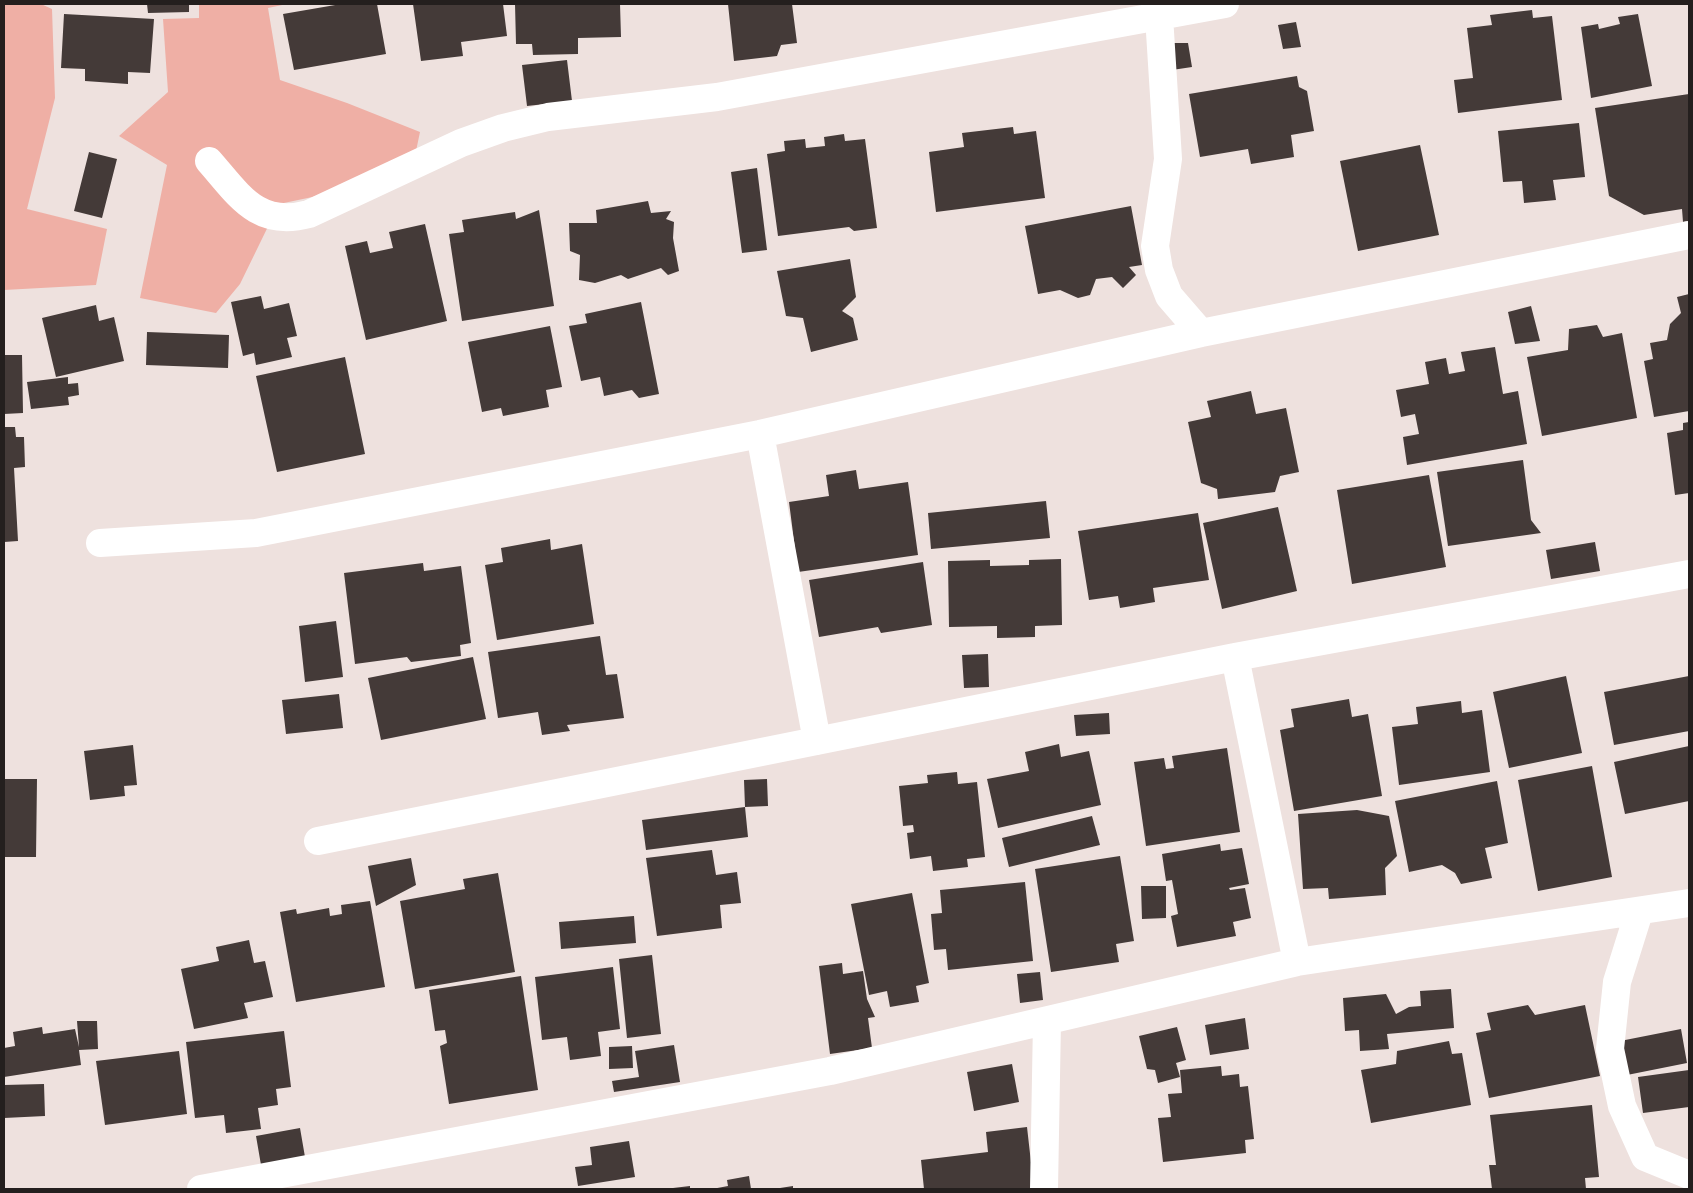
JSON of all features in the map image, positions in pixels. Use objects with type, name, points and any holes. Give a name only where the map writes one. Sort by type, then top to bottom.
[{"type":"street","points":[[209,161],[249,206],[274,216],[290,219],[309,214],[461,143],[503,128],[548,117],[717,97],[1142,13],[1224,4]]},
{"type":"street","points":[[1142,13],[1168,159],[1155,246],[1159,270],[1169,296],[1201,333]]},
{"type":"street","points":[[100,543],[256,533],[760,434],[1201,333],[1689,235]]},
{"type":"street","points":[[760,434],[817,741]]},
{"type":"street","points":[[318,841],[1235,657],[1689,574]]},
{"type":"street","points":[[1235,657],[1297,962]]},
{"type":"street","points":[[201,1189],[830,1071],[1297,962],[1689,903]]},
{"type":"street","points":[[1639,912],[1617,982],[1610,1049],[1622,1106],[1645,1157],[1689,1175]]},
{"type":"street","points":[[1044,1189],[1047,1021]]},
{"type":"shaded area","points":[[4,4],[41,4],[52,9],[55,98],[27,209],[107,229],[96,285],[4,290]]},
{"type":"shaded area","points":[[199,4],[287,4],[268,8],[280,80],[347,103],[420,132],[416,151],[322,195],[279,204],[240,284],[216,313],[140,298],[167,165],[119,136],[168,92],[163,19],[199,18]]},
{"type":"building","points":[[147,4],[189,4],[189,12],[148,13]]},
{"type":"building","points":[[341,4],[377,4],[386,54],[294,70],[283,14]]},
{"type":"building","points":[[413,4],[503,4],[507,36],[461,42],[463,56],[421,61]]},
{"type":"building","points":[[515,4],[620,4],[621,37],[578,38],[578,54],[533,55],[532,44],[516,44]]},
{"type":"building","points":[[728,4],[792,4],[797,43],[781,45],[777,56],[734,61]]},
{"type":"building","points":[[1532,10],[1533,18],[1552,16],[1562,100],[1458,113],[1454,80],[1473,78],[1467,28],[1492,25],[1490,15]]},
{"type":"building","points":[[64,14],[154,19],[150,73],[128,72],[128,84],[85,81],[85,69],[61,68]]},
{"type":"building","points":[[1638,14],[1652,86],[1591,98],[1581,27],[1598,24],[1599,29],[1620,24],[1618,17]]},
{"type":"building","points":[[1296,22],[1301,47],[1283,49],[1278,25]]},
{"type":"building","points":[[1168,43],[1188,43],[1192,67],[1172,70]]},
{"type":"building","points":[[567,60],[572,101],[527,106],[522,65]]},
{"type":"building","points":[[1297,76],[1299,87],[1307,91],[1314,131],[1291,135],[1294,157],[1251,164],[1248,149],[1200,157],[1189,94]]},
{"type":"building","points":[[1689,94],[1689,221],[1683,222],[1682,209],[1644,215],[1609,196],[1595,108]]},
{"type":"building","points":[[1579,123],[1585,177],[1553,180],[1556,200],[1524,203],[1522,181],[1503,182],[1498,131]]},
{"type":"building","points":[[1013,127],[1014,134],[1036,131],[1045,198],[936,212],[929,152],[964,147],[962,133]]},
{"type":"building","points":[[844,134],[845,141],[865,139],[877,228],[854,231],[849,227],[778,236],[767,154],[785,151],[784,141],[805,139],[806,148],[825,146],[824,137]]},
{"type":"building","points":[[1420,145],[1439,235],[1358,251],[1340,161]]},
{"type":"building","points":[[89,152],[117,159],[102,218],[74,211]]},
{"type":"building","points":[[757,168],[767,250],[742,253],[731,172]]},
{"type":"building","points":[[648,201],[651,213],[671,211],[666,219],[674,222],[673,238],[679,271],[668,275],[661,268],[628,279],[621,275],[595,283],[579,280],[580,255],[570,251],[569,223],[597,223],[596,210]]},
{"type":"building","points":[[1131,206],[1142,265],[1129,267],[1136,275],[1123,288],[1112,277],[1096,279],[1090,295],[1078,298],[1060,290],[1038,294],[1025,226]]},
{"type":"building","points":[[539,210],[554,306],[462,321],[449,234],[464,232],[462,220],[515,212],[516,219]]},
{"type":"building","points":[[425,224],[447,321],[366,340],[345,246],[367,241],[370,253],[393,248],[389,232]]},
{"type":"building","points":[[850,259],[856,297],[842,311],[853,318],[858,340],[811,352],[803,318],[786,316],[777,271]]},
{"type":"building","points":[[1689,294],[1689,411],[1654,417],[1644,361],[1653,359],[1650,343],[1667,340],[1670,324],[1681,313],[1677,297]]},
{"type":"building","points":[[261,296],[264,309],[289,303],[297,336],[287,338],[292,357],[256,365],[254,353],[243,356],[231,302]]},
{"type":"building","points":[[641,302],[659,394],[639,398],[632,390],[604,396],[600,377],[581,381],[569,326],[587,323],[585,314]]},
{"type":"building","points":[[96,305],[99,321],[114,317],[124,361],[56,377],[42,318]]},
{"type":"building","points":[[1531,306],[1540,341],[1515,344],[1508,312]]},
{"type":"building","points":[[1597,325],[1603,337],[1622,333],[1637,418],[1542,436],[1527,357],[1568,350],[1569,329]]},
{"type":"building","points":[[550,326],[562,387],[546,390],[549,407],[503,416],[501,408],[482,412],[468,342]]},
{"type":"building","points":[[147,332],[229,335],[228,368],[146,365]]},
{"type":"building","points":[[1495,347],[1503,394],[1518,391],[1527,444],[1407,465],[1403,437],[1419,434],[1415,414],[1401,417],[1396,390],[1429,384],[1425,362],[1446,358],[1449,374],[1465,371],[1461,352]]},
{"type":"building","points":[[4,355],[22,355],[23,413],[4,414]]},
{"type":"building","points":[[345,357],[365,454],[277,472],[256,376]]},
{"type":"building","points":[[68,377],[68,384],[78,383],[79,395],[68,397],[69,405],[31,409],[27,382]]},
{"type":"building","points":[[1251,391],[1256,414],[1286,408],[1299,472],[1280,476],[1275,492],[1218,499],[1217,489],[1201,483],[1188,422],[1211,417],[1207,401]]},
{"type":"building","points":[[1689,422],[1689,493],[1675,495],[1667,433],[1683,430],[1683,423]]},
{"type":"building","points":[[4,427],[15,427],[16,437],[24,437],[25,467],[14,468],[18,541],[4,542]]},
{"type":"building","points":[[1523,460],[1531,520],[1541,533],[1448,546],[1437,472]]},
{"type":"building","points":[[856,470],[859,489],[908,482],[918,555],[798,572],[789,502],[829,496],[826,475]]},
{"type":"building","points":[[1429,475],[1446,567],[1352,584],[1337,490]]},
{"type":"building","points":[[1046,501],[1050,538],[931,549],[928,513]]},
{"type":"building","points":[[1278,507],[1297,591],[1222,609],[1203,523]]},
{"type":"building","points":[[1198,513],[1209,580],[1153,588],[1155,602],[1120,608],[1118,596],[1089,600],[1078,531]]},
{"type":"building","points":[[550,539],[551,550],[582,544],[594,624],[497,640],[485,565],[503,562],[501,548]]},
{"type":"building","points":[[1595,542],[1600,571],[1551,579],[1546,550]]},
{"type":"building","points":[[1061,559],[1062,625],[1035,626],[1035,637],[997,638],[997,626],[949,627],[948,561],[990,560],[990,566],[1029,565],[1029,560]]},
{"type":"building","points":[[923,562],[932,625],[881,633],[878,627],[819,637],[809,580]]},
{"type":"building","points":[[423,563],[424,571],[461,566],[471,643],[460,645],[461,656],[411,662],[407,657],[355,664],[344,573]]},
{"type":"building","points":[[336,621],[343,677],[305,682],[299,626]]},
{"type":"building","points":[[600,636],[606,675],[617,674],[624,718],[567,725],[570,731],[542,735],[538,712],[498,718],[488,652]]},
{"type":"building","points":[[988,654],[989,687],[964,688],[962,655]]},
{"type":"building","points":[[473,657],[486,719],[381,740],[368,678]]},
{"type":"building","points":[[1566,676],[1582,753],[1509,768],[1493,692]]},
{"type":"building","points":[[1689,676],[1689,731],[1614,745],[1604,692]]},
{"type":"building","points":[[339,694],[343,728],[286,734],[282,700]]},
{"type":"building","points":[[1349,699],[1352,717],[1368,714],[1382,796],[1294,811],[1280,730],[1294,727],[1291,709]]},
{"type":"building","points":[[1461,701],[1462,713],[1482,710],[1490,772],[1399,785],[1392,727],[1418,724],[1416,707]]},
{"type":"building","points":[[1109,713],[1110,734],[1076,736],[1074,715]]},
{"type":"building","points":[[1059,744],[1061,757],[1089,751],[1101,805],[998,828],[987,779],[1029,771],[1025,752]]},
{"type":"building","points":[[133,745],[137,785],[124,786],[125,796],[90,800],[84,751]]},
{"type":"building","points":[[1689,746],[1689,801],[1625,814],[1614,762]]},
{"type":"building","points":[[1227,748],[1240,832],[1146,846],[1134,762],[1164,758],[1166,769],[1174,768],[1172,756]]},
{"type":"building","points":[[1592,766],[1612,877],[1538,891],[1518,780]]},
{"type":"building","points":[[957,772],[958,784],[977,782],[985,857],[967,859],[968,867],[933,871],[931,856],[910,859],[907,833],[914,832],[913,825],[903,826],[899,786],[928,783],[927,775]]},
{"type":"building","points":[[4,779],[37,779],[36,857],[4,857]]},
{"type":"building","points":[[767,779],[768,806],[745,807],[744,780]]},
{"type":"building","points":[[1497,781],[1508,843],[1485,848],[1492,878],[1461,884],[1455,873],[1442,865],[1409,872],[1395,801]]},
{"type":"building","points":[[745,807],[748,837],[646,850],[642,820]]},
{"type":"building","points":[[1357,810],[1389,816],[1397,856],[1385,868],[1386,895],[1329,899],[1328,888],[1303,889],[1298,814]]},
{"type":"building","points":[[1092,816],[1100,845],[1009,867],[1002,838]]},
{"type":"building","points":[[1220,844],[1221,851],[1242,848],[1249,884],[1229,888],[1230,890],[1245,888],[1251,918],[1233,922],[1236,936],[1177,947],[1171,916],[1178,914],[1172,880],[1166,881],[1162,854]]},
{"type":"building","points":[[712,850],[716,875],[737,872],[741,903],[720,905],[722,928],[657,936],[646,858]]},
{"type":"building","points":[[1120,856],[1134,941],[1116,944],[1119,962],[1051,972],[1035,869]]},
{"type":"building","points":[[411,858],[416,885],[376,906],[368,866]]},
{"type":"building","points":[[498,873],[515,972],[415,989],[400,901],[465,889],[463,879]]},
{"type":"building","points":[[1025,882],[1033,961],[948,970],[946,949],[934,950],[931,914],[942,913],[940,890]]},
{"type":"building","points":[[1141,886],[1166,886],[1166,918],[1142,919]]},
{"type":"building","points":[[912,893],[929,983],[916,986],[919,1002],[890,1007],[887,991],[869,995],[851,904]]},
{"type":"building","points":[[370,901],[385,987],[296,1002],[280,912],[296,909],[297,914],[329,908],[330,916],[342,914],[341,905]]},
{"type":"building","points":[[634,916],[636,943],[561,949],[559,922]]},
{"type":"building","points":[[249,940],[254,963],[265,961],[273,997],[244,1003],[248,1018],[194,1029],[181,969],[219,961],[216,947]]},
{"type":"building","points":[[652,955],[661,1034],[627,1038],[619,959]]},
{"type":"building","points":[[842,963],[843,974],[863,971],[867,999],[875,1017],[868,1018],[872,1048],[830,1054],[819,966]]},
{"type":"building","points":[[613,967],[620,1029],[598,1032],[601,1056],[570,1060],[567,1037],[542,1040],[535,977]]},
{"type":"building","points":[[1040,972],[1043,1000],[1020,1003],[1017,974]]},
{"type":"building","points":[[521,976],[538,1090],[449,1104],[440,1046],[447,1043],[445,1030],[435,1031],[429,990]]},
{"type":"building","points":[[1451,989],[1454,1028],[1387,1034],[1389,1049],[1360,1051],[1359,1030],[1345,1031],[1343,998],[1386,994],[1396,1014],[1409,1007],[1421,1006],[1420,991]]},
{"type":"building","points":[[1528,1005],[1535,1015],[1585,1005],[1600,1076],[1489,1098],[1476,1033],[1491,1030],[1487,1013]]},
{"type":"building","points":[[1245,1018],[1249,1049],[1210,1055],[1205,1025]]},
{"type":"building","points":[[77,1021],[97,1021],[98,1049],[79,1050],[81,1065],[4,1077],[4,1048],[15,1046],[13,1032],[42,1027],[43,1034],[75,1029],[79,1047]]},
{"type":"building","points":[[1177,1027],[1186,1060],[1176,1063],[1180,1077],[1158,1083],[1155,1070],[1147,1069],[1139,1036]]},
{"type":"building","points":[[1681,1029],[1687,1063],[1622,1076],[1615,1042]]},
{"type":"building","points":[[284,1031],[291,1087],[276,1089],[278,1105],[258,1108],[261,1129],[226,1133],[224,1115],[195,1118],[186,1042]]},
{"type":"building","points":[[1449,1041],[1452,1054],[1462,1053],[1471,1105],[1371,1123],[1361,1070],[1396,1064],[1397,1051]]},
{"type":"building","points":[[674,1045],[680,1082],[614,1092],[612,1081],[639,1077],[635,1051]]},
{"type":"building","points":[[632,1046],[633,1068],[609,1069],[609,1047]]},
{"type":"building","points":[[179,1051],[187,1114],[105,1125],[96,1061]]},
{"type":"building","points":[[1012,1064],[1019,1102],[974,1111],[967,1072]]},
{"type":"building","points":[[1221,1066],[1222,1076],[1239,1074],[1240,1087],[1248,1086],[1254,1139],[1245,1140],[1246,1153],[1163,1162],[1158,1118],[1171,1117],[1168,1094],[1182,1093],[1180,1070]]},
{"type":"building","points":[[1689,1070],[1689,1107],[1643,1113],[1638,1077]]},
{"type":"building","points":[[44,1084],[45,1116],[4,1118],[4,1085]]},
{"type":"building","points":[[1592,1105],[1599,1177],[1585,1178],[1586,1189],[1492,1189],[1489,1165],[1496,1165],[1490,1115]]},
{"type":"building","points":[[1027,1127],[1034,1189],[924,1189],[921,1160],[988,1152],[986,1132]]},
{"type":"building","points":[[300,1128],[305,1157],[261,1165],[256,1136]]},
{"type":"building","points":[[629,1141],[635,1177],[578,1186],[575,1167],[592,1165],[590,1147]]},
{"type":"building","points":[[749,1176],[751,1189],[712,1189],[728,1186],[727,1180]]},
{"type":"building","points":[[690,1186],[690,1189],[673,1189],[673,1188]]},
{"type":"building","points":[[793,1186],[793,1189],[780,1189],[780,1188]]}]
